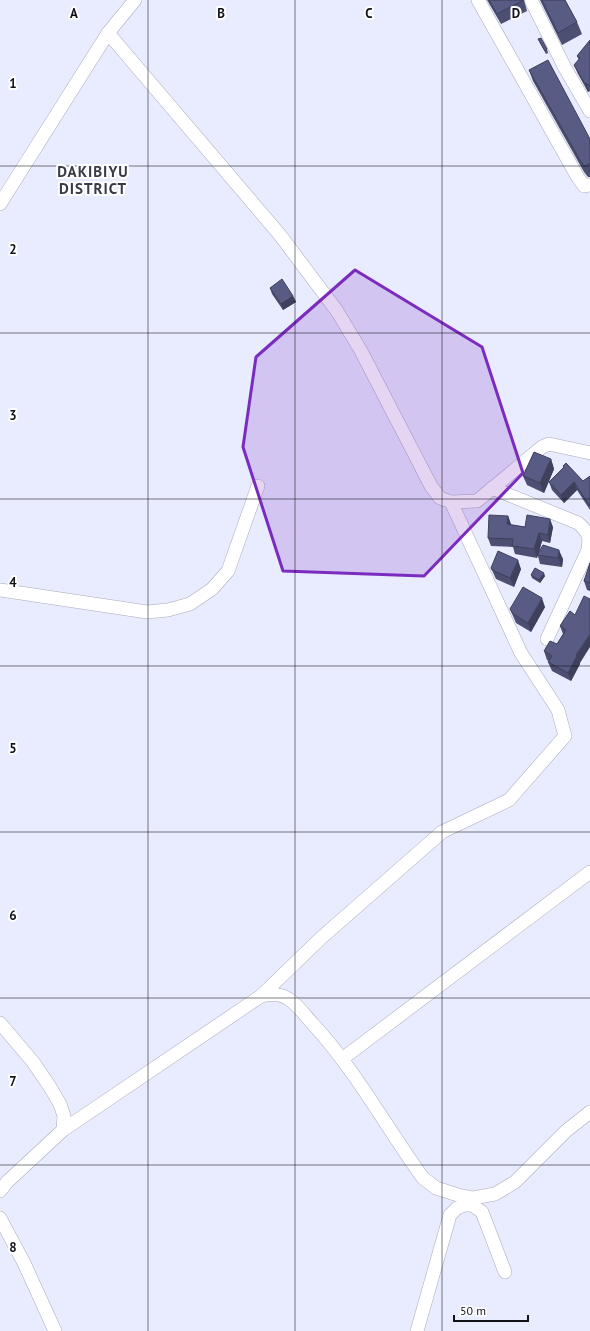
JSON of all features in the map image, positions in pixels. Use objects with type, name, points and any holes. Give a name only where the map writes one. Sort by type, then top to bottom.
[{"type":"street","points":[[0,204],[108,33],[135,0]]},
{"type":"street","points":[[478,0],[577,176],[584,186],[590,185]]},
{"type":"street","points":[[531,0],[564,68],[590,111]]},
{"type":"street","points":[[108,33],[280,235],[337,311],[362,351],[431,486],[440,498],[451,502],[477,501],[542,447],[549,444],[590,453]]},
{"type":"street","points":[[0,590],[147,612],[168,610],[190,604],[212,590],[228,571],[258,486]]},
{"type":"street","points":[[492,488],[578,523],[587,531],[589,539],[588,550],[547,639]]},
{"type":"street","points":[[0,1191],[7,1182],[63,1130],[261,996],[321,938],[442,832],[509,800],[565,736],[558,710],[521,653],[451,502]]},
{"type":"street","points":[[342,1059],[590,872]]},
{"type":"street","points":[[261,996],[273,994],[291,1000],[342,1059],[423,1178],[436,1188],[458,1196],[473,1198],[495,1194],[509,1186],[515,1182],[566,1131],[590,1112]]},
{"type":"street","points":[[0,1022],[33,1062],[60,1104],[64,1116],[63,1130]]},
{"type":"street","points":[[417,1331],[450,1215],[457,1208],[465,1205],[472,1205],[482,1212],[505,1272]]},
{"type":"street","points":[[0,1218],[24,1264],[55,1331]]},
{"type":"highlighted area","points":[[355,270],[482,347],[523,473],[424,576],[283,571],[243,447],[256,357]]},
{"type":"building","points":[[489,0],[524,0],[497,14]]},
{"type":"building","points":[[542,0],[565,0],[577,22],[558,33]]},
{"type":"building","points":[[541,38],[547,49],[545,51],[538,39]]},
{"type":"building","points":[[590,40],[590,86],[586,83],[585,84],[574,65],[580,58],[577,56]]},
{"type":"building","points":[[548,60],[590,139],[590,163],[585,166],[580,160],[529,70]]},
{"type":"building","points":[[282,279],[293,296],[281,304],[270,288]]},
{"type":"building","points":[[534,452],[551,459],[540,483],[523,476]]},
{"type":"building","points":[[566,463],[583,481],[590,476],[589,505],[574,482],[561,495],[549,482]]},
{"type":"building","points":[[489,515],[508,516],[507,524],[525,527],[527,515],[550,519],[548,535],[539,533],[534,549],[512,546],[513,539],[488,538]]},
{"type":"building","points":[[543,545],[559,550],[558,558],[537,555]]},
{"type":"building","points":[[498,551],[518,560],[510,578],[492,570],[491,568]]},
{"type":"building","points":[[590,563],[590,583],[584,581]]},
{"type":"building","points":[[535,568],[544,573],[539,580],[531,575]]},
{"type":"building","points":[[523,587],[542,598],[528,623],[513,614],[510,609]]},
{"type":"building","points":[[584,596],[590,599],[590,634],[576,655],[577,656],[568,673],[548,662],[552,656],[544,651],[550,641],[557,644],[566,630],[560,626],[570,611],[575,615]]},
{"type":"district","name":"DAKIBIYU DISTRICT","points":[[93,180]]}]
